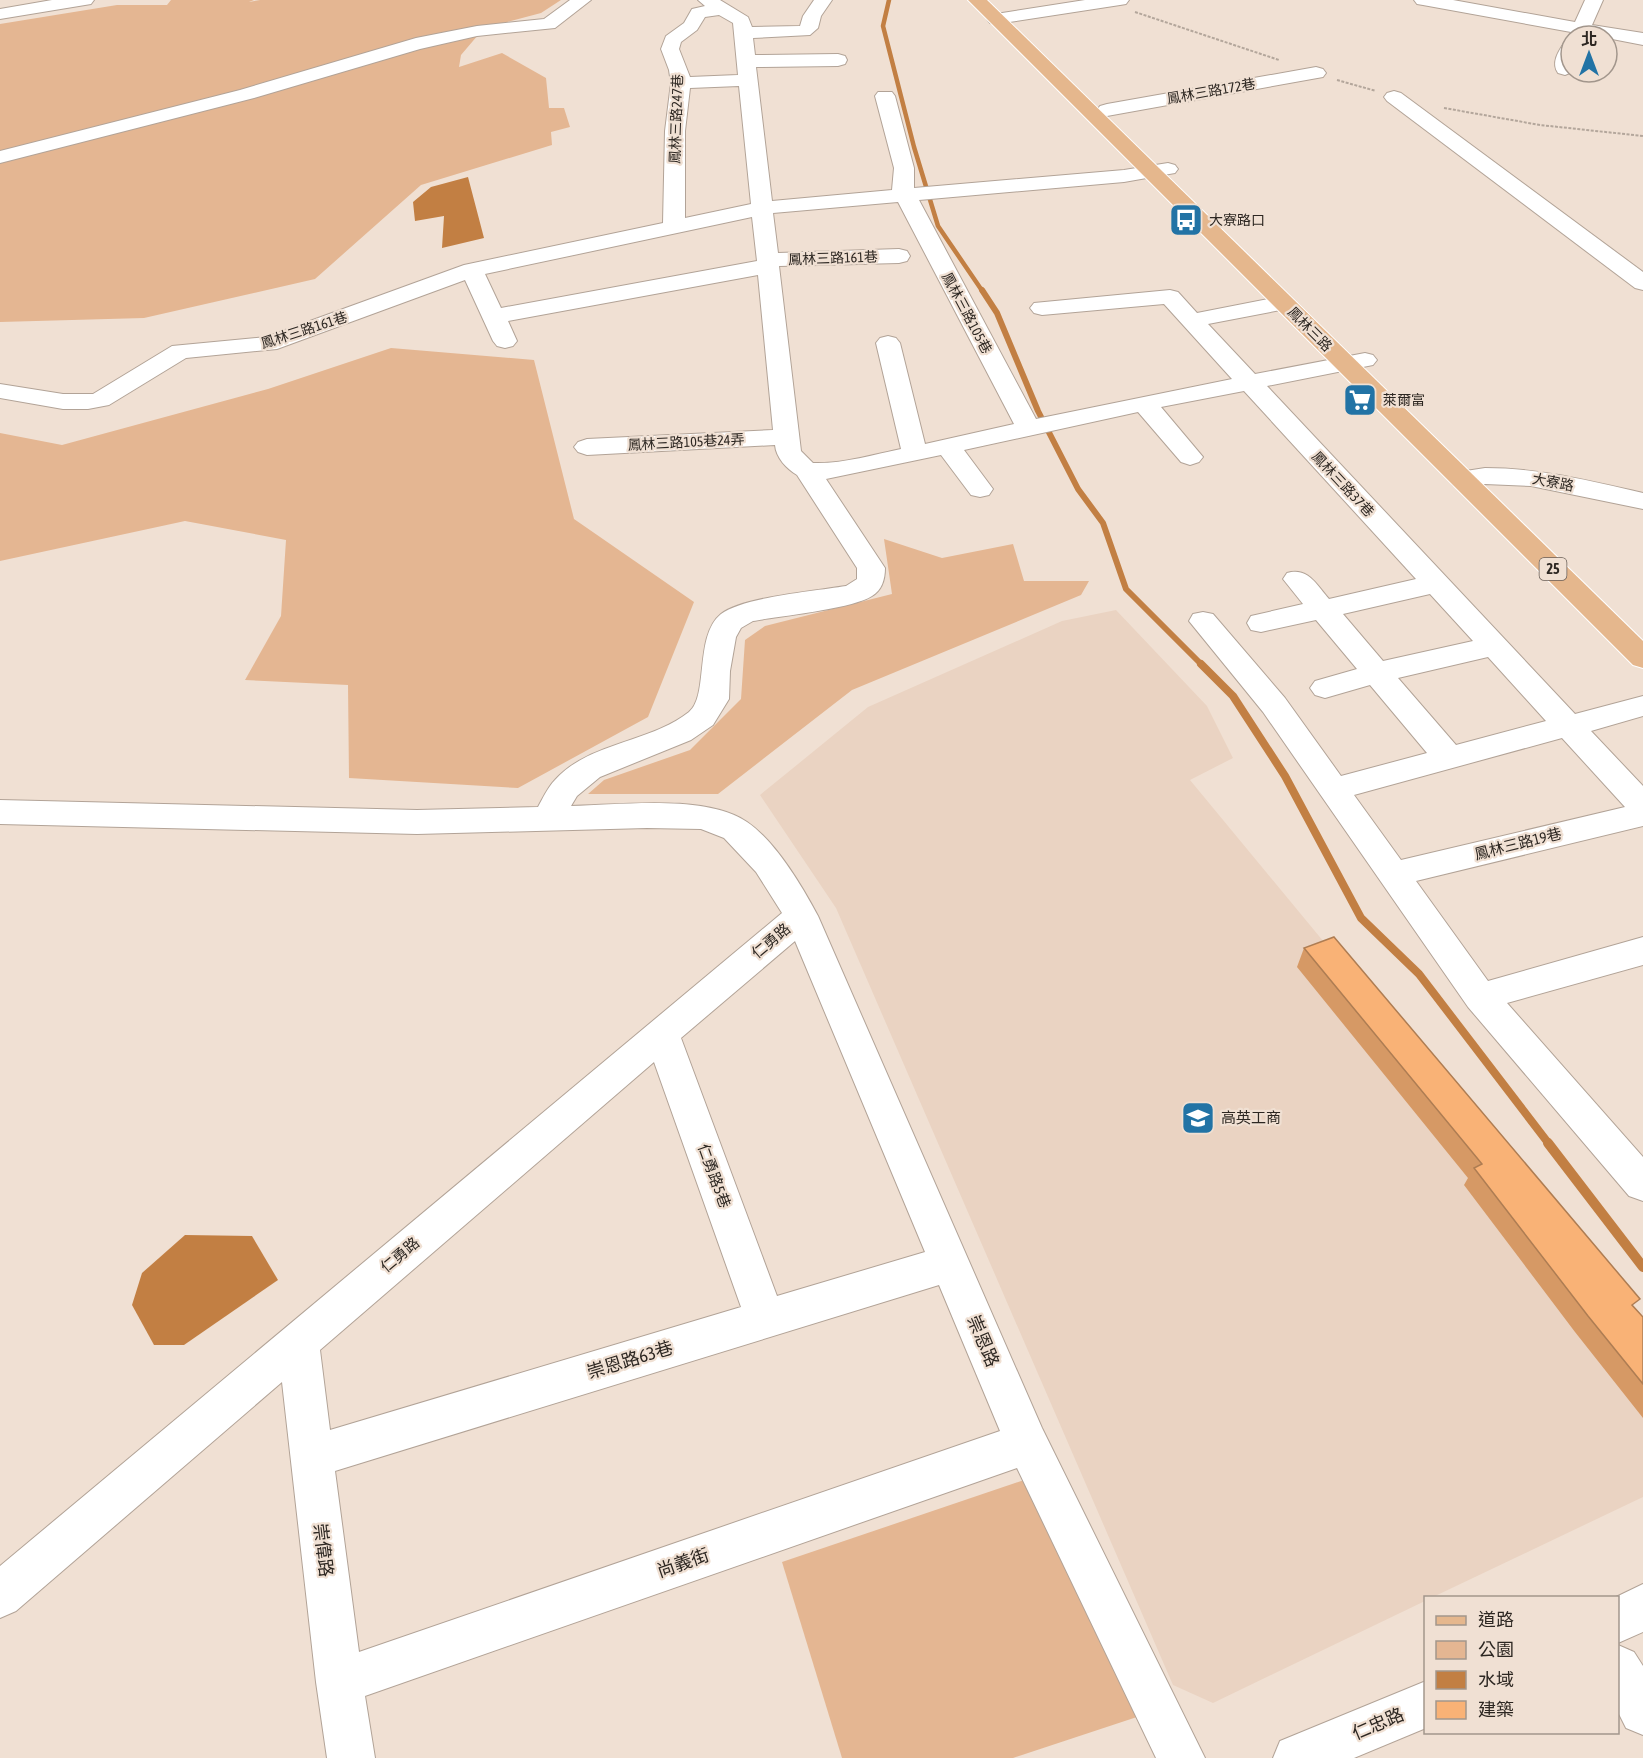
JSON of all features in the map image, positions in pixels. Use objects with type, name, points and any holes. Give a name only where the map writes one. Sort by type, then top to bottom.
[{"type":"main road","name":"鳳林三路","points":[[977,0],[1000,12],[1107,110],[1159,170],[1284,303],[1355,362]]},
{"type":"main road","name":"鳳林三路","points":[[1000,12],[1472,477],[1643,658]]},
{"type":"main road","name":"鳳林三路","points":[[1472,477],[1643,630]]},
{"type":"street","points":[[0,14],[85,0]]},
{"type":"street","points":[[0,157],[247,94],[426,41],[477,31],[549,24],[582,0]]},
{"type":"street","points":[[823,0],[812,16],[809,28],[804,31],[743,33],[762,208],[952,192],[1159,170]]},
{"type":"street","points":[[1423,0],[1559,28]]},
{"type":"street","points":[[1584,24],[1594,0]]},
{"type":"street","points":[[1000,12],[1114,1]]},
{"type":"street","name":"鳳林三路247巷","points":[[674,227],[675,131],[681,83],[679,70],[670,49],[673,40],[691,26],[698,13],[714,5],[742,21],[743,33]]},
{"type":"street","points":[[1619,36],[1643,39]]},
{"type":"street","points":[[681,83],[747,70],[838,60]]},
{"type":"street","name":"鳳林三路172巷","points":[[1107,110],[1316,73]]},
{"type":"street","points":[[885,96],[904,168],[903,190],[910,196]]},
{"type":"street","points":[[1394,96],[1643,283]]},
{"type":"street","name":"鳳林三路105巷","points":[[910,196],[1040,426]]},
{"type":"street","name":"鳳林三路161巷","points":[[0,391],[68,402],[85,403],[100,400],[180,351],[269,344],[472,270],[762,208],[767,263]]},
{"type":"street","name":"鳳林三路161巷","points":[[494,317],[767,263],[899,256]]},
{"type":"street","points":[[547,819],[566,788],[589,769],[680,732],[702,718],[714,699],[715,671],[722,637],[730,622],[745,613],[852,594],[864,589],[871,580],[871,568],[807,470],[797,464],[788,452],[767,263]]},
{"type":"street","points":[[472,270],[505,341]]},
{"type":"street","points":[[1042,308],[1170,297],[1250,384]]},
{"type":"street","points":[[1190,321],[1284,303]]},
{"type":"street","points":[[888,343],[915,454]]},
{"type":"street","points":[[807,470],[826,471],[915,454],[1144,403],[1355,362]]},
{"type":"street","name":"鳳林三路37巷","points":[[1250,384],[1569,727]]},
{"type":"street","points":[[1144,403],[1190,457]]},
{"type":"street","name":"鳳林三路105巷24弄","points":[[587,447],[786,436]]},
{"type":"street","points":[[948,447],[980,489]]},
{"type":"street","name":"大寮路","points":[[1472,477],[1536,477],[1643,501]]},
{"type":"street","points":[[1297,579],[1448,757]]},
{"type":"street","points":[[1261,623],[1436,584]]},
{"type":"street","points":[[1203,621],[1274,705],[1480,997],[1643,1184]]},
{"type":"street","points":[[1325,688],[1377,673],[1494,646]]},
{"type":"street","points":[[1334,789],[1643,706]]},
{"type":"street","points":[[1569,727],[1643,806]]},
{"type":"street","name":"崇恩路","points":[[0,812],[417,822],[704,817],[735,830],[768,863],[801,916],[1027,1443],[1181,1758]]},
{"type":"street","name":"鳳林三路19巷","points":[[1394,874],[1643,814]]},
{"type":"street","name":"仁勇路","points":[[0,1595],[801,916]]},
{"type":"street","points":[[1480,997],[1643,951]]},
{"type":"street","name":"仁勇路5巷","points":[[662,1034],[765,1319]]},
{"type":"street","name":"崇恩路63巷","points":[[311,1457],[950,1263]]},
{"type":"street","name":"崇偉路","points":[[298,1342],[339,1682],[351,1758]]},
{"type":"street","name":"尚義街","points":[[339,1682],[1027,1443]]},
{"type":"street","points":[[1619,1619],[1643,1607]]},
{"type":"street","points":[[1619,1671],[1643,1711]]},
{"type":"street","name":"仁忠路","points":[[1297,1758],[1424,1704]]},
{"type":"path","points":[[1114,1],[1316,73],[1394,96],[1457,111],[1530,123],[1643,136]]},
{"type":"shaded area","name":"高英工商","points":[[1116,610],[1207,706],[1233,758],[1190,780],[1643,1328],[1643,1497],[1435,1596],[1424,1596],[1424,1601],[1213,1703],[1173,1685],[836,908],[760,795],[868,707],[1062,621]]},
{"type":"green space","points":[[171,0],[254,0],[249,2],[260,0],[561,0],[541,13],[484,28],[461,55],[459,67],[502,53],[546,78],[549,108],[564,108],[570,127],[551,132],[552,145],[421,185],[315,279],[144,318],[0,322],[0,24],[117,5],[167,5]]},
{"type":"green space","points":[[391,348],[534,360],[574,519],[694,602],[648,717],[518,788],[349,778],[348,685],[245,680],[281,616],[286,540],[185,521],[0,561],[0,433],[62,445],[268,389]]},
{"type":"green space","points":[[884,539],[942,558],[1013,544],[1024,581],[1089,581],[1081,595],[852,690],[718,794],[588,794],[604,780],[690,750],[741,699],[745,640],[765,626],[892,594]]},
{"type":"green space","points":[[1033,1477],[1146,1714],[1013,1758],[842,1758],[782,1562]]},
{"type":"water","points":[[468,177],[484,238],[442,248],[444,216],[415,221],[413,202],[431,187]]},
{"type":"water","points":[[185,1235],[252,1236],[278,1280],[184,1345],[154,1345],[132,1305],[142,1273]]},
{"type":"building","points":[[1334,937],[1640,1299],[1632,1305],[1643,1317],[1643,1384],[1474,1168],[1482,1164],[1304,948]]},
{"type":"waterway","points":[[889,0],[883,26],[914,147],[938,226],[983,292]]},
{"type":"waterway","points":[[982,290],[997,313],[1038,411],[1078,489],[1103,523],[1126,589],[1233,696],[1285,776],[1361,918],[1419,974],[1549,1144]]},
{"type":"waterway","points":[[1548,1143],[1643,1267]]},
{"type":"place","name":"大寮路口","points":[[1186,220]]},
{"type":"place","name":"萊爾富","points":[[1360,400]]},
{"type":"place","name":"高英工商","points":[[1198,1118]]}]
